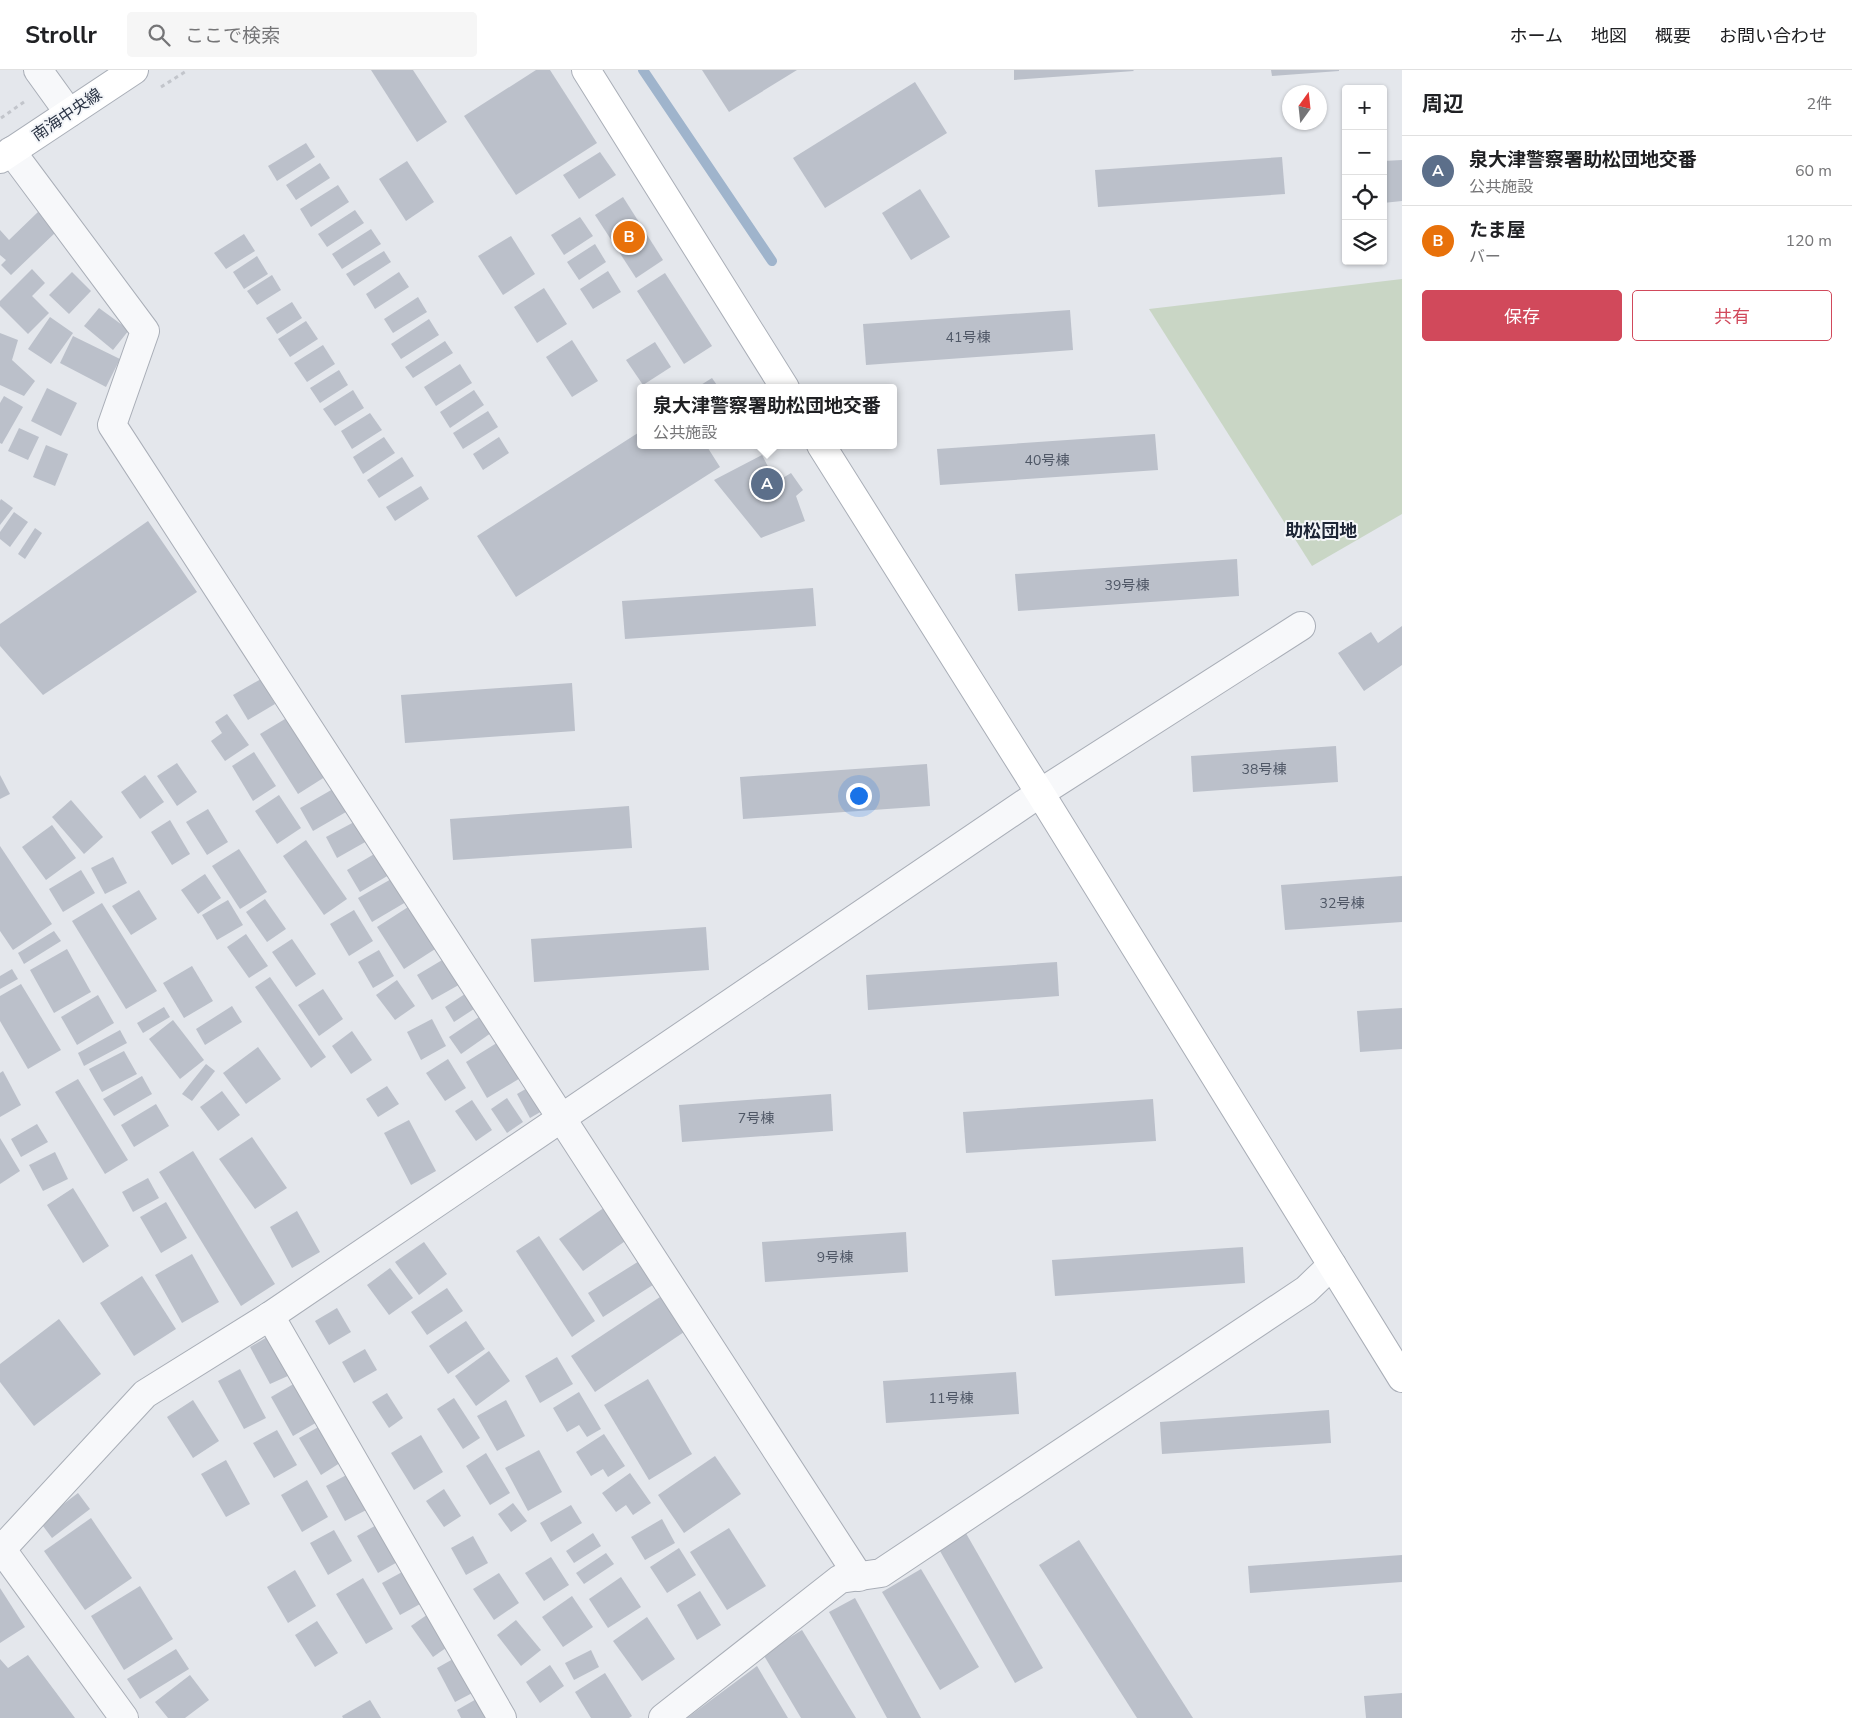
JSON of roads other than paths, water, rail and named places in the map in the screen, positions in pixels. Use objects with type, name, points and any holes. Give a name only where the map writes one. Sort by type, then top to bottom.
[{"type":"street","points":[[38,70],[69,113]]},
{"type":"street","name":"南海中央線","points":[[6,155],[134,70]]},
{"type":"street","points":[[586,70],[782,384]]},
{"type":"street","points":[[6,155],[144,331],[112,425],[859,1577]]},
{"type":"street","points":[[824,449],[1402,1378]]},
{"type":"street","points":[[124,1718],[1,1549],[146,1394],[270,1316],[1040,794],[1301,626]]},
{"type":"street","points":[[663,1718],[840,1579],[881,1574],[1306,1290],[1332,1265]]},
{"type":"street","points":[[270,1316],[502,1718]]},
{"type":"waterway","points":[[643,70],[772,261]]},
{"type":"place","name":"たま屋","points":[[629,237]]},
{"type":"place","name":"泉大津警察署助松団地交番","points":[[767,484]]},
{"type":"district","name":"助松団地","points":[[1321,531]]}]
